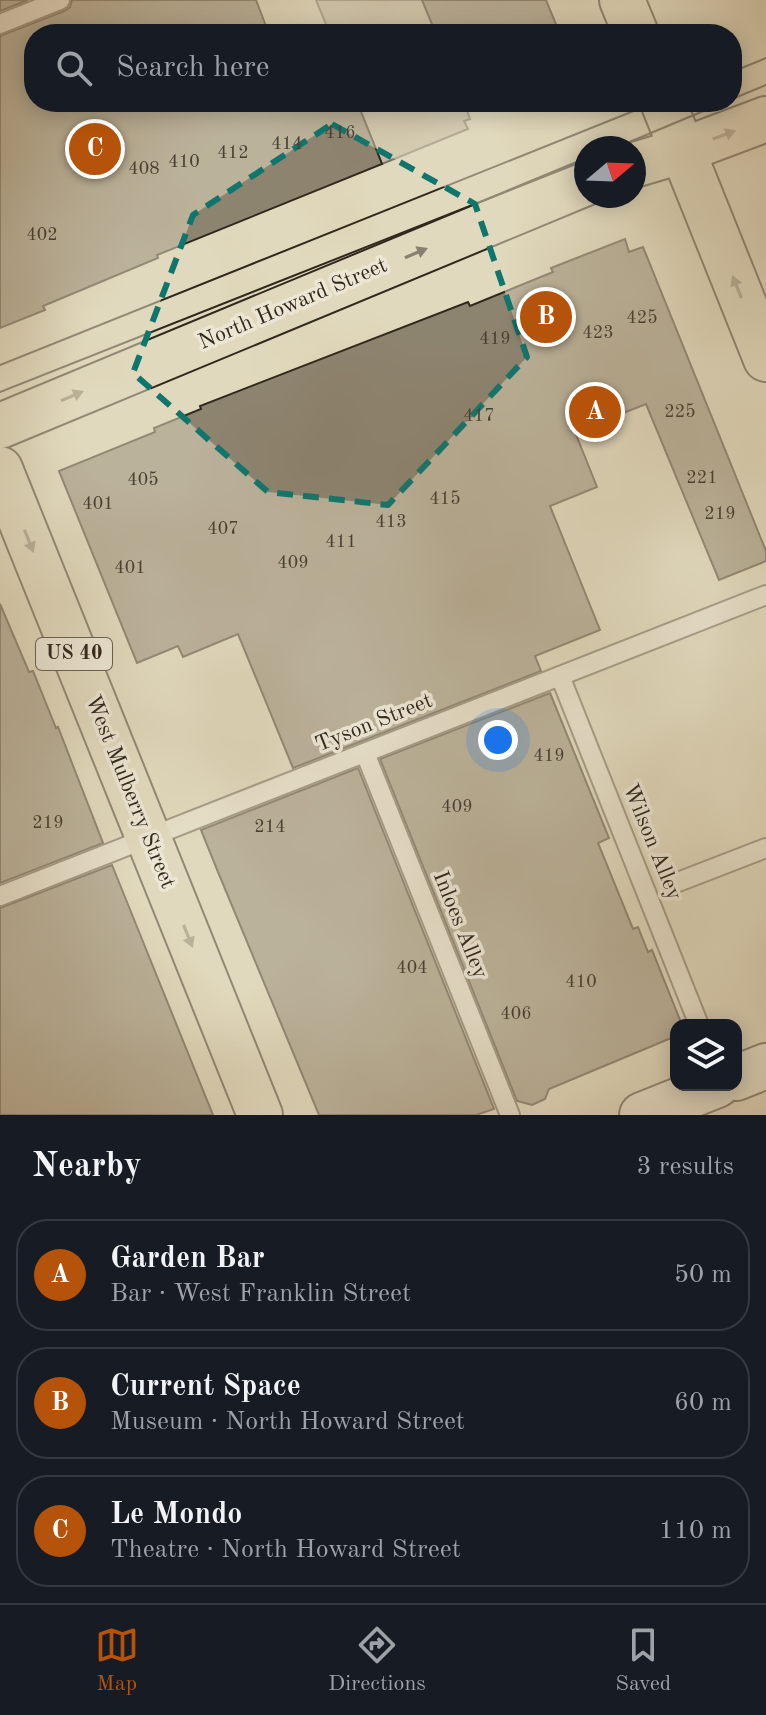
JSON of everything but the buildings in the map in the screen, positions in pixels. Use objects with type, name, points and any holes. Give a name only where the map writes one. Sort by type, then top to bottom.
[{"type":"main road","points":[[622,0],[632,24]]},
{"type":"main road","points":[[667,112],[766,359]]},
{"type":"main road","points":[[646,161],[766,119]]},
{"type":"main road","name":"North Howard Street","points":[[0,426],[574,188]]},
{"type":"main road","name":"West Mulberry Street","points":[[0,469],[260,1115]]},
{"type":"street","points":[[742,1076],[766,1066]]},
{"type":"street","points":[[650,1114],[703,1091]]},
{"type":"lane","points":[[0,24],[60,0]]},
{"type":"lane","name":"Tyson Street","points":[[0,896],[766,595]]},
{"type":"lane","name":"Wilson Alley","points":[[560,676],[697,1019]]},
{"type":"lane","name":"Inloes Alley","points":[[365,753],[510,1115]]},
{"type":"lane","points":[[678,882],[766,848]]},
{"type":"highlighted area","points":[[332,124],[475,204],[527,357],[388,505],[268,492],[133,373],[193,215]]},
{"type":"shaded area","points":[[316,0],[423,0],[432,24],[326,24]]},
{"type":"shaded area","points":[[361,112],[468,112],[470,119],[464,121],[468,129],[382,164]]},
{"type":"tram line","points":[[742,68],[766,58]]},
{"type":"tram line","points":[[742,95],[766,85]]},
{"type":"tram line","points":[[0,365],[631,112]]},
{"type":"tram line","points":[[644,136],[701,112]]},
{"type":"tram line","points":[[0,392],[574,165]]},
{"type":"place","name":"Le Mondo","points":[[95,149]]},
{"type":"place","name":"Current Space","points":[[546,317]]},
{"type":"place","name":"Garden Bar","points":[[595,412]]}]
